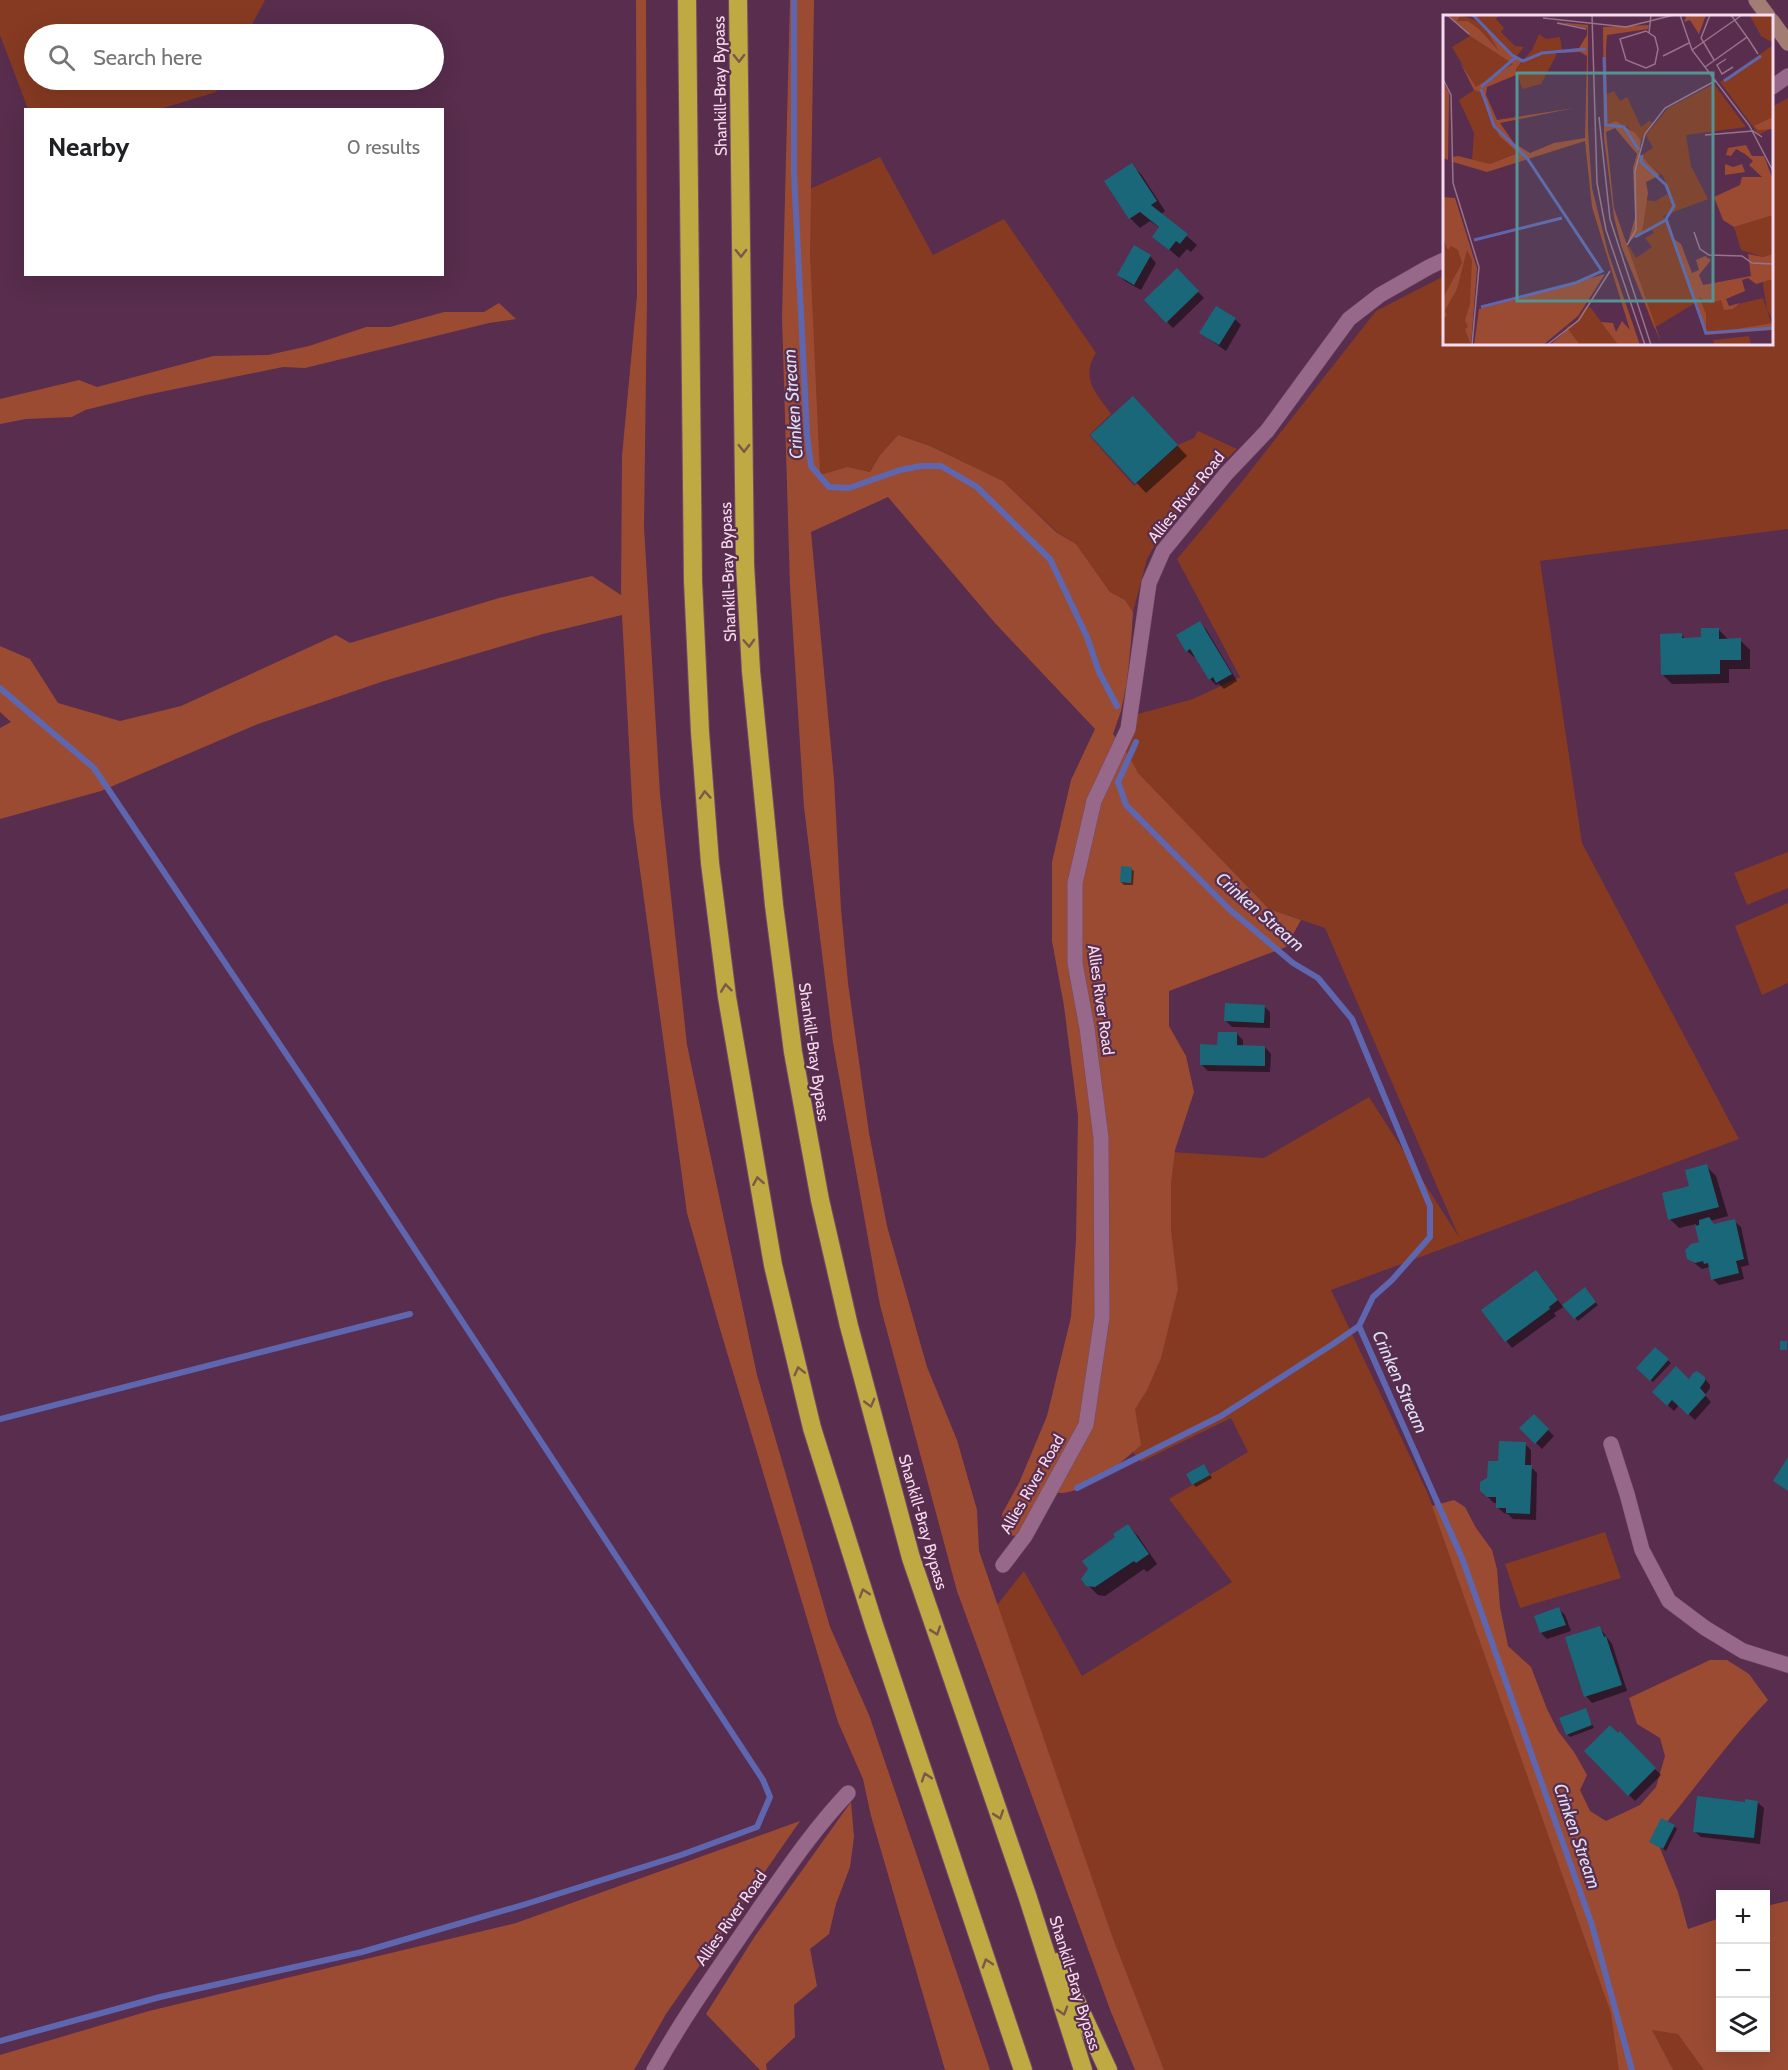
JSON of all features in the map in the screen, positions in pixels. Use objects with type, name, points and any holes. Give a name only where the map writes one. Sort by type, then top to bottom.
[{"type":"highway","name":"Shankill-Bray Bypass","points":[[687,0],[693,580],[700,732],[710,863],[729,1007],[773,1265],[812,1428],[874,1625],[1023,2070]]},
{"type":"highway","name":"Shankill-Bray Bypass","points":[[738,0],[747,600],[751,671],[771,881],[792,1052],[820,1200],[849,1326],[911,1557],[1027,1894],[1083,2070]]},
{"type":"highway","points":[[1027,1894],[1108,2070]]},
{"type":"highway","points":[[1005,2018],[1017,2070]]},
{"type":"main road","points":[[1756,0],[1767,15]]},
{"type":"main road","points":[[1773,22],[1788,43]]},
{"type":"street","points":[[1773,86],[1788,76]]},
{"type":"street","name":"Allies River Road","points":[[1003,1565],[1025,1536],[1086,1425],[1099,1339],[1102,1317],[1101,1138],[1087,1028],[1075,963],[1075,884],[1094,801],[1128,729],[1149,583],[1163,551],[1226,474],[1267,431],[1349,319],[1380,295],[1443,261]]},
{"type":"street","points":[[1611,1444],[1628,1494],[1642,1550],[1669,1601],[1705,1628],[1743,1651],[1788,1665]]},
{"type":"street","name":"Allies River Road","points":[[654,2070],[722,1963],[801,1848],[848,1793]]},
{"type":"shaded area","points":[[0,0],[265,0],[252,24],[24,24],[24,90],[217,90],[163,108],[28,108],[0,35]]},
{"type":"shaded area","points":[[636,0],[646,0],[647,296],[644,527],[660,794],[687,1045],[757,1375],[830,1627],[869,1715],[990,2070],[945,2070],[871,1816],[863,1779],[838,1722],[687,1213],[633,819],[622,615],[543,634],[384,681],[258,724],[101,791],[0,819],[0,728],[11,722],[0,712],[0,646],[30,659],[58,703],[120,721],[181,706],[336,635],[350,643],[499,598],[592,576],[621,595],[622,456],[637,296]]},
{"type":"shaded area","points":[[790,0],[814,0],[810,255],[820,475],[848,467],[870,472],[880,455],[898,435],[930,446],[1003,481],[1056,532],[1076,544],[1110,592],[1125,600],[1133,612],[1127,682],[1113,734],[1138,773],[1269,909],[1301,920],[1286,947],[1169,991],[1169,1026],[1186,1056],[1194,1092],[1175,1150],[1171,1183],[1171,1230],[1178,1289],[1161,1358],[1147,1390],[1135,1409],[1141,1445],[1105,1475],[1085,1486],[1063,1493],[1044,1490],[1018,1536],[1006,1535],[1002,1514],[1019,1483],[1047,1416],[1071,1317],[1076,1240],[1078,1116],[1064,1006],[1052,941],[1052,862],[1071,780],[1095,729],[995,623],[888,497],[811,532],[834,779],[841,909],[848,983],[869,1133],[887,1226],[927,1367],[957,1440],[977,1510],[979,1551],[1112,1936],[1164,2070],[1135,2070],[1111,2012],[957,1591],[880,1305],[833,1043],[804,807],[790,586],[782,317]]},
{"type":"shaded area","points":[[1788,98],[1788,529],[1540,561],[1582,843],[1739,1139],[1331,1290],[1428,1494],[1593,1961],[1716,2045],[1716,2052],[1732,2052],[1788,2070],[1152,2070],[986,1619],[1024,1571],[1082,1676],[1232,1582],[1169,1499],[1248,1452],[1231,1418],[1141,1462],[1103,1415],[1125,1149],[1264,1158],[1369,1097],[1459,1237],[1325,928],[1269,909],[1121,756],[1138,714],[1193,699],[1240,677],[1177,559],[1240,484],[1376,311],[1443,277],[1443,345],[1773,345],[1773,106]]},
{"type":"shaded area","points":[[880,157],[933,255],[1004,219],[1096,353],[1091,362],[1090,378],[1095,392],[1111,414],[1089,435],[1134,486],[1180,444],[1194,438],[1198,431],[1237,449],[1205,480],[1157,541],[1147,559],[1133,612],[1125,600],[1110,592],[1076,544],[1057,532],[1003,481],[930,446],[898,435],[880,455],[870,472],[848,467],[811,532],[801,193]]},
{"type":"shaded area","points":[[499,303],[516,319],[489,323],[305,368],[283,367],[146,395],[85,410],[72,417],[26,419],[0,424],[0,399],[79,380],[97,387],[213,356],[268,355],[309,346],[366,327],[390,327],[444,312],[484,312]]},
{"type":"shaded area","points":[[1788,852],[1788,888],[1747,905],[1734,873]]},
{"type":"shaded area","points":[[1788,903],[1788,983],[1762,995],[1735,926]]},
{"type":"shaded area","points":[[1454,1500],[1465,1507],[1476,1528],[1492,1550],[1497,1569],[1500,1607],[1508,1646],[1531,1667],[1558,1731],[1574,1752],[1587,1775],[1580,1790],[1590,1811],[1606,1821],[1640,1805],[1656,1787],[1665,1756],[1660,1738],[1637,1724],[1629,1698],[1710,1660],[1727,1660],[1749,1674],[1768,1700],[1738,1733],[1655,1836],[1678,1892],[1688,1929],[1716,1919],[1716,2052],[1770,2052],[1770,1905],[1788,1901],[1788,2070],[1704,2070],[1678,2034],[1652,2030],[1673,2070],[1619,2070],[1611,2013],[1432,1506]]},
{"type":"shaded area","points":[[1605,1532],[1621,1578],[1520,1608],[1505,1564]]},
{"type":"shaded area","points":[[851,1802],[854,1837],[850,1867],[836,1904],[829,1934],[810,1949],[817,1986],[794,2005],[795,2037],[766,2064],[767,2070],[760,2070],[706,2014],[755,1936]]},
{"type":"shaded area","points":[[800,1821],[666,2014],[634,2070],[0,2070],[0,2055],[149,2011],[516,1923]]},
{"type":"building","points":[[1132,163],[1157,201],[1151,205],[1188,234],[1180,244],[1176,241],[1169,250],[1152,237],[1159,227],[1140,212],[1129,219],[1104,181]]},
{"type":"building","points":[[1134,245],[1151,255],[1134,285],[1117,275]]},
{"type":"building","points":[[1177,268],[1199,291],[1166,323],[1144,300]]},
{"type":"building","points":[[1216,306],[1236,318],[1219,345],[1199,333]]},
{"type":"building","points":[[1133,396],[1178,445],[1135,484],[1090,435]]},
{"type":"building","points":[[1200,621],[1232,674],[1216,683],[1213,677],[1209,680],[1190,649],[1186,652],[1176,635]]},
{"type":"building","points":[[1701,628],[1719,628],[1719,639],[1741,638],[1741,660],[1720,660],[1720,674],[1661,675],[1660,634],[1682,633],[1682,638],[1701,637]]},
{"type":"building","points":[[1121,866],[1132,867],[1131,883],[1120,882]]},
{"type":"building","points":[[1225,1003],[1265,1005],[1264,1023],[1224,1021]]},
{"type":"building","points":[[1218,1032],[1237,1032],[1237,1045],[1265,1046],[1265,1066],[1200,1065],[1200,1044],[1217,1045]]},
{"type":"building","points":[[1707,1164],[1719,1207],[1668,1220],[1662,1193],[1689,1186],[1685,1170]]},
{"type":"building","points":[[1709,1217],[1714,1224],[1735,1219],[1744,1259],[1736,1261],[1739,1273],[1711,1280],[1708,1263],[1704,1264],[1703,1261],[1695,1263],[1687,1259],[1685,1250],[1691,1244],[1699,1242],[1695,1226],[1699,1225],[1699,1220]]},
{"type":"building","points":[[1536,1270],[1558,1300],[1549,1307],[1550,1309],[1505,1342],[1481,1310]]},
{"type":"building","points":[[1585,1287],[1596,1302],[1574,1319],[1562,1305]]},
{"type":"building","points":[[1780,1341],[1787,1341],[1787,1350],[1780,1350]]},
{"type":"building","points":[[1655,1347],[1669,1359],[1650,1381],[1636,1368]]},
{"type":"building","points":[[1676,1366],[1689,1379],[1697,1371],[1705,1377],[1700,1388],[1706,1395],[1688,1415],[1672,1400],[1667,1406],[1652,1392]]},
{"type":"building","points":[[1534,1414],[1549,1429],[1535,1444],[1519,1428]]},
{"type":"building","points":[[1499,1441],[1526,1442],[1525,1465],[1532,1465],[1530,1514],[1506,1513],[1506,1508],[1496,1508],[1496,1497],[1487,1497],[1480,1491],[1480,1482],[1487,1478],[1488,1461],[1498,1461]]},
{"type":"building","points":[[1788,1457],[1788,1491],[1773,1481]]},
{"type":"building","points":[[1204,1464],[1210,1475],[1192,1485],[1186,1474]]},
{"type":"building","points":[[1128,1524],[1149,1554],[1136,1563],[1134,1561],[1095,1587],[1086,1586],[1081,1579],[1088,1569],[1082,1561],[1115,1537],[1113,1534]]},
{"type":"building","points":[[1559,1607],[1566,1625],[1540,1633],[1534,1616]]},
{"type":"building","points":[[1600,1626],[1604,1637],[1606,1636],[1622,1685],[1584,1697],[1565,1637]]},
{"type":"building","points":[[1586,1708],[1592,1725],[1566,1735],[1559,1718]]},
{"type":"building","points":[[1610,1725],[1618,1733],[1620,1731],[1656,1768],[1628,1796],[1584,1751]]},
{"type":"building","points":[[1697,1796],[1745,1802],[1745,1799],[1758,1801],[1754,1838],[1693,1832]]},
{"type":"building","points":[[1661,1818],[1675,1825],[1663,1849],[1649,1842]]},
{"type":"waterway","name":"Crinken Stream","points":[[794,0],[794,173],[807,434],[811,466],[829,487],[849,488],[900,470],[921,466],[941,466],[977,487],[1050,559],[1087,637],[1099,672],[1117,706]]},
{"type":"waterway","points":[[0,688],[94,768],[311,1091],[763,1780],[770,1797],[757,1827],[681,1855],[362,1952],[160,1997],[0,2041]]},
{"type":"waterway","name":"Crinken Stream","points":[[1136,742],[1118,782],[1126,805],[1229,909],[1293,963],[1318,978],[1352,1019],[1430,1206],[1430,1237],[1392,1280],[1373,1297],[1359,1326],[1462,1558],[1592,1925],[1632,2070]]},
{"type":"waterway","points":[[0,1419],[410,1314]]},
{"type":"waterway","points":[[1077,1488],[1221,1416],[1359,1326]]}]
